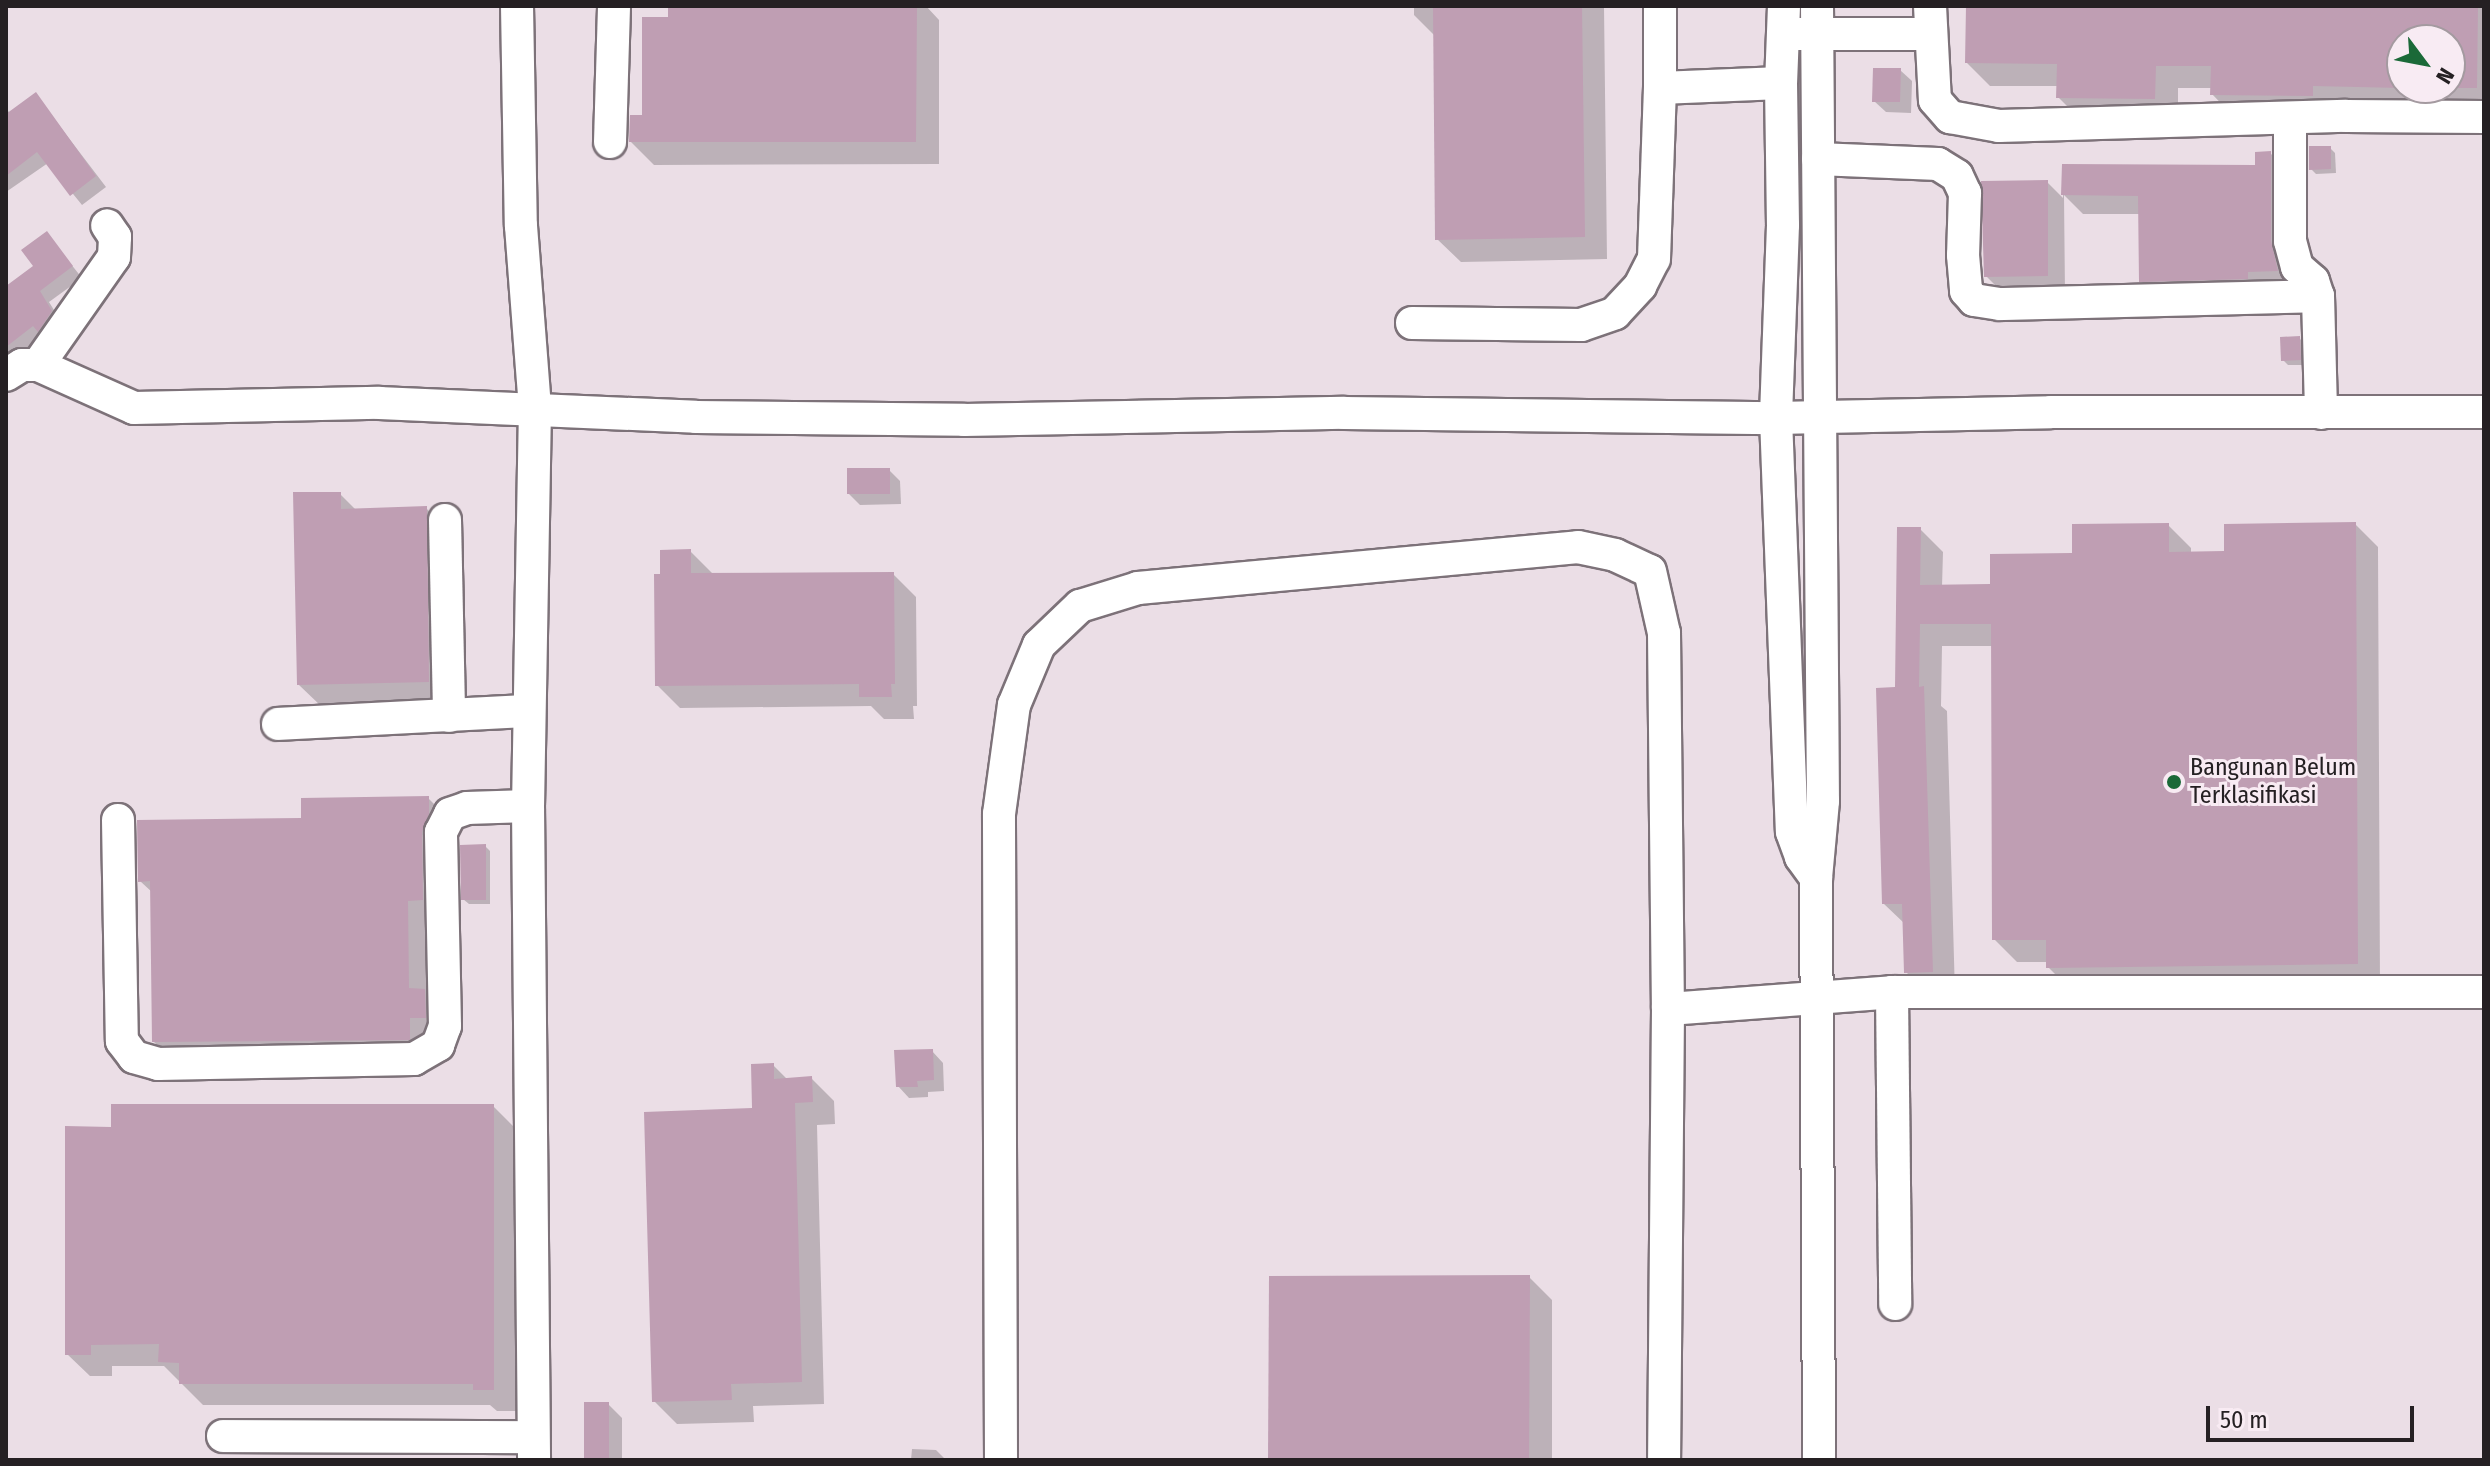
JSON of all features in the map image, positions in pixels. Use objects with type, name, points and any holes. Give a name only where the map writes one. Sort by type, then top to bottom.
[{"type":"street","points":[[223,1436],[533,1448],[528,806],[535,407],[521,226],[517,6]]},
{"type":"street","points":[[610,142],[614,6]]},
{"type":"street","points":[[1412,323],[1581,325],[1615,313],[1640,286],[1654,259],[1660,6]]},
{"type":"street","points":[[1817,19],[1823,801],[1816,878],[1819,1460]]},
{"type":"street","points":[[1816,878],[1801,857],[1792,832],[1776,418],[1783,225],[1781,83],[1784,21],[1930,20],[1935,100],[1950,117],[1999,126],[2290,118],[2484,117]]},
{"type":"street","points":[[1660,88],[1781,83]]},
{"type":"street","points":[[2290,118],[2290,241],[2297,267],[2313,281],[2318,296],[2321,413]]},
{"type":"street","points":[[1818,159],[1938,164],[1957,176],[1965,193],[1963,255],[1966,291],[1974,300],[2000,304],[2318,296]]},
{"type":"street","points":[[38,365],[114,257],[115,237],[107,225]]},
{"type":"street","points":[[6,375],[22,365],[38,365],[134,408],[379,403],[535,407],[696,417],[917,419],[1344,413],[1776,418],[2051,412],[2484,412]]},
{"type":"street","points":[[445,520],[449,716]]},
{"type":"street","points":[[1001,1460],[999,814],[1014,705],[1039,645],[1080,606],[1138,588],[1578,547],[1615,555],[1650,571],[1664,633],[1668,1009],[1664,1460]]},
{"type":"street","points":[[278,724],[529,711]]},
{"type":"street","points":[[118,820],[122,1041],[134,1057],[158,1064],[414,1059],[438,1045],[445,1026],[441,832],[450,814],[467,808],[528,806]]},
{"type":"street","points":[[1892,992],[1895,1304]]},
{"type":"street","points":[[1668,1009],[1892,992],[2484,992]]},
{"type":"building","points":[[668,6],[917,6],[916,142],[629,142],[630,115],[642,115],[642,17],[668,17]]},
{"type":"building","points":[[1433,6],[1582,6],[1585,237],[1435,240]]},
{"type":"building","points":[[1966,6],[2478,6],[2477,88],[2466,88],[2466,24],[2386,24],[2386,88],[2313,86],[2313,96],[2210,95],[2211,66],[2156,66],[2155,99],[2056,98],[2057,64],[1965,63]]},
{"type":"building","points":[[1873,68],[1901,68],[1900,102],[1872,102]]},
{"type":"building","points":[[36,92],[96,176],[70,196],[37,152],[6,176],[6,114]]},
{"type":"building","points":[[2309,146],[2331,146],[2331,169],[2309,170]]},
{"type":"building","points":[[2271,151],[2271,241],[2278,271],[2248,272],[2248,279],[2139,282],[2138,196],[2061,195],[2062,164],[2255,165],[2255,152]]},
{"type":"building","points":[[2048,180],[2048,276],[1984,277],[1981,181]]},
{"type":"building","points":[[47,231],[73,266],[40,291],[52,311],[38,332],[33,326],[6,347],[6,286],[33,266],[21,250]]},
{"type":"building","points":[[2300,336],[2301,360],[2281,361],[2280,337]]},
{"type":"building","points":[[847,468],[890,468],[890,494],[847,494]]},
{"type":"building","points":[[293,492],[341,492],[341,509],[427,506],[429,682],[297,685]]},
{"type":"building","name":"Bangunan Belum Terklasifikasi","points":[[2356,522],[2358,964],[2046,968],[2046,940],[1992,940],[1991,624],[1920,624],[1919,687],[1924,686],[1933,972],[1904,973],[1902,904],[1882,904],[1876,688],[1895,687],[1897,527],[1921,527],[1920,585],[1990,584],[1990,554],[2072,553],[2072,524],[2169,523],[2169,552],[2224,551],[2224,524]]},
{"type":"building","points":[[691,549],[691,573],[894,572],[895,684],[891,684],[892,697],[859,697],[859,684],[655,686],[654,574],[660,574],[660,550]]},
{"type":"building","points":[[429,796],[429,814],[422,832],[423,900],[408,901],[409,988],[425,989],[426,1018],[410,1018],[410,1040],[152,1042],[150,881],[138,882],[137,820],[301,818],[301,798]]},
{"type":"building","points":[[486,844],[486,900],[461,900],[460,845]]},
{"type":"building","points":[[933,1049],[934,1080],[917,1081],[918,1087],[896,1087],[894,1050]]},
{"type":"building","points":[[774,1063],[774,1079],[812,1076],[813,1102],[795,1103],[802,1382],[731,1384],[732,1400],[652,1402],[644,1112],[752,1108],[751,1064]]},
{"type":"building","points":[[111,1104],[494,1104],[494,1390],[473,1390],[473,1384],[179,1384],[179,1363],[158,1362],[159,1344],[91,1345],[91,1355],[65,1355],[65,1126],[111,1127]]},
{"type":"building","points":[[1530,1275],[1529,1460],[1268,1460],[1269,1276]]},
{"type":"building","points":[[584,1402],[609,1402],[609,1460],[584,1460]]},
{"type":"place","name":"Bangunan Belum Terklasifikasi","points":[[2174,782]]}]
